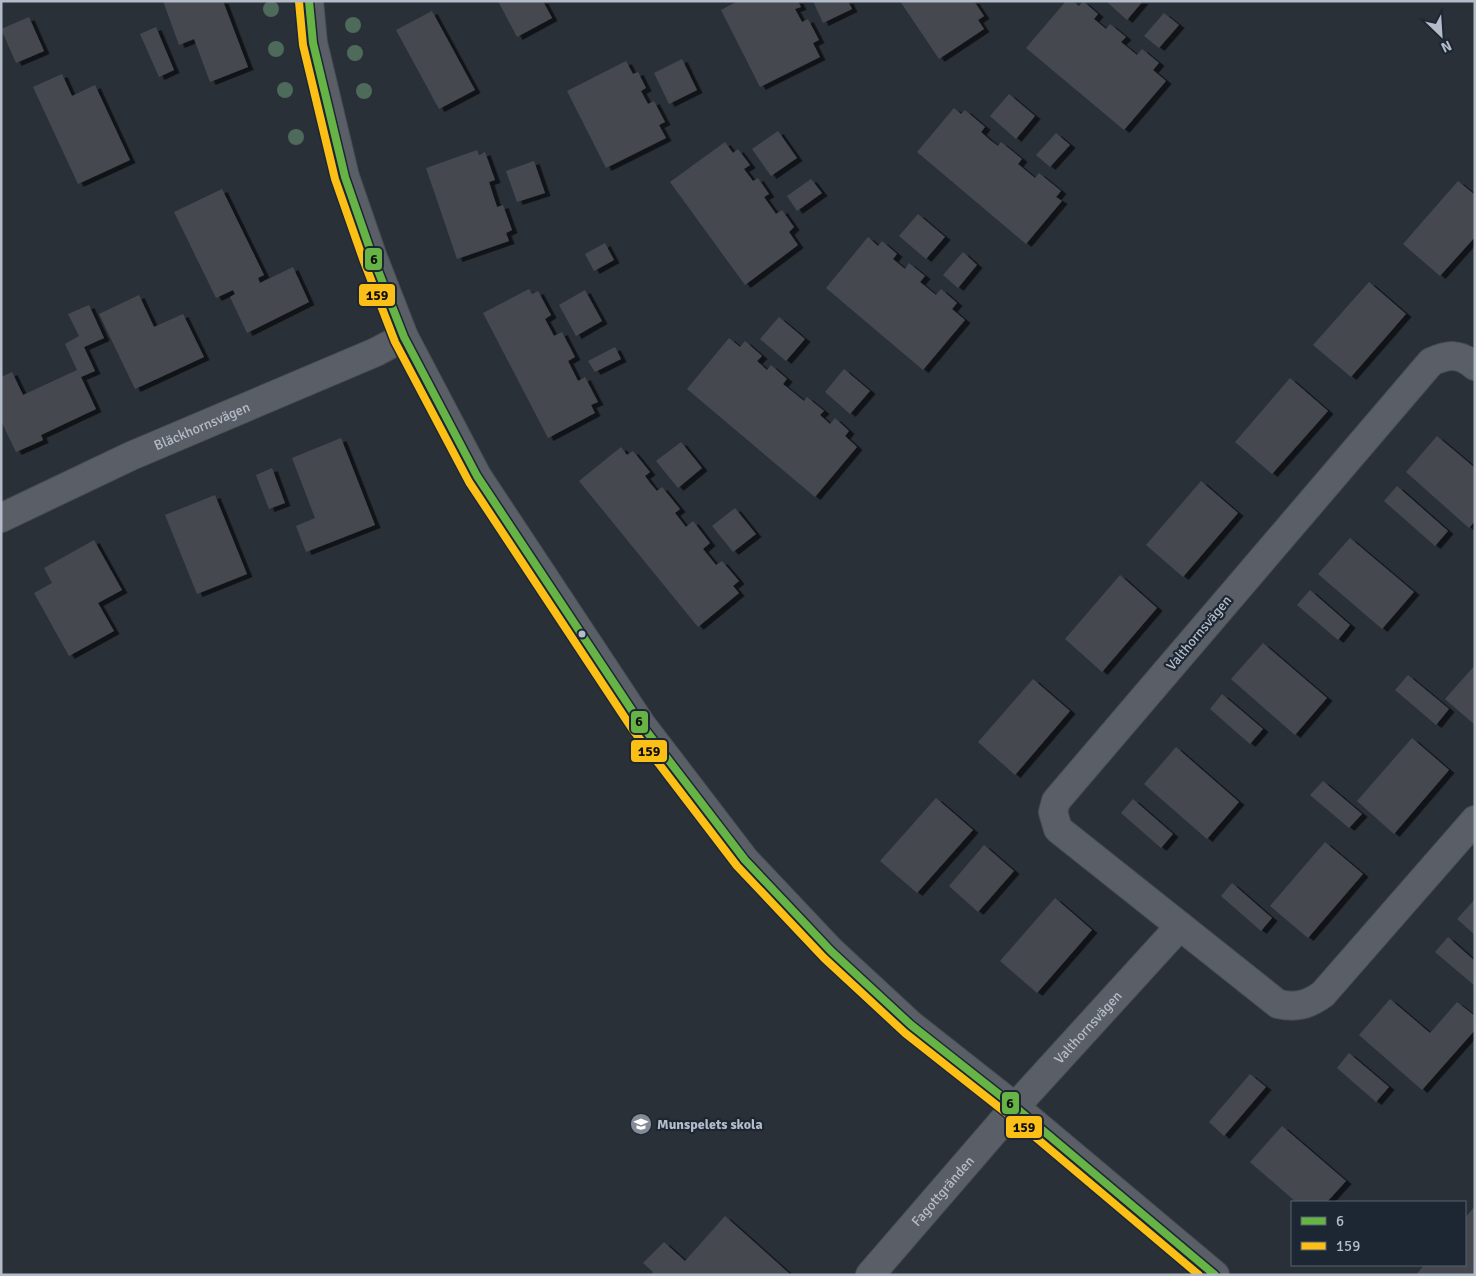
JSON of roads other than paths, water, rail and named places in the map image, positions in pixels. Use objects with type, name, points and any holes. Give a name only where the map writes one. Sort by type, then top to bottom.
[{"type":"street","points":[[309,1],[313,43],[345,177],[404,338],[477,476],[641,724],[745,860],[831,951],[911,1025],[1015,1107],[1215,1275]]},
{"type":"street","name":"Bläckhornsvägen","points":[[1,518],[131,456],[376,352],[404,338]]},
{"type":"street","name":"Valthornsvägen","points":[[1475,366],[1457,356],[1443,357],[1431,362],[1056,801],[1054,812],[1058,829],[1278,1004],[1290,1007],[1306,1004],[1323,994],[1475,820]]},
{"type":"street","name":"Valthornsvägen","points":[[1015,1107],[1180,926]]},
{"type":"street","name":"Fagottgränden","points":[[870,1275],[1015,1107]]},
{"type":"place","name":"Munspelets skola","points":[[641,1124]]}]
